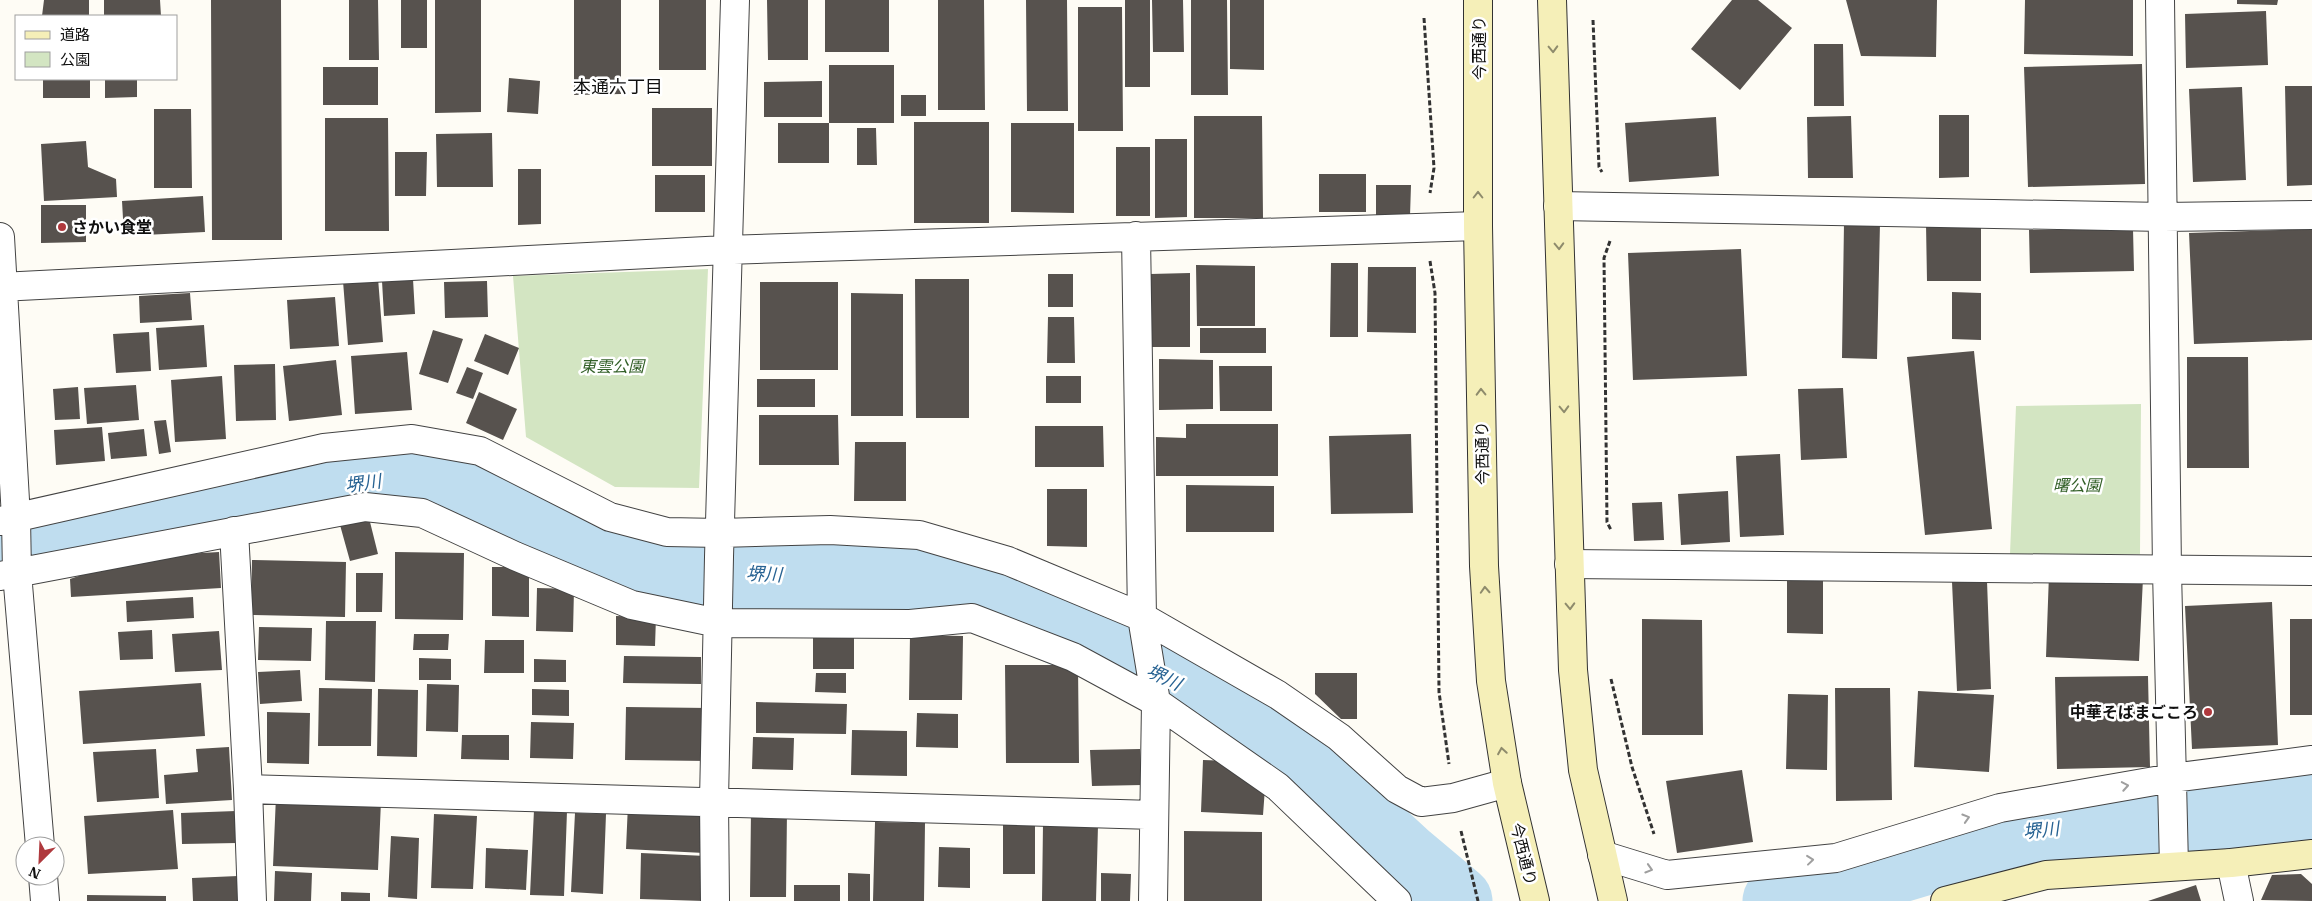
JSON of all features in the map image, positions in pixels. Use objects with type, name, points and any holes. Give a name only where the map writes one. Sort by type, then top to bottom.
[{"type":"street","points":[[715,901],[714,801],[719,545],[726,250],[735,0]]},
{"type":"street","name":"今西通り","points":[[1478,0],[1478,226],[1484,566],[1491,681],[1506,783],[1535,901]]},
{"type":"street","points":[[1552,0],[1573,670],[1583,770],[1613,901]]},
{"type":"street","points":[[2160,0],[2167,571],[2174,866]]},
{"type":"street","points":[[1558,206],[1622,209],[2164,217],[2312,215]]},
{"type":"street","points":[[1,287],[726,250],[1478,226]]},
{"type":"street","points":[[1136,236],[1143,621],[1154,691],[1153,901]]},
{"type":"street","points":[[0,237],[8,575],[39,836]]},
{"type":"street","points":[[8,520],[324,448],[412,439],[480,451],[610,517],[719,545],[830,530],[919,535],[1008,561],[1143,621],[1278,695],[1339,737],[1397,788],[1421,802],[1453,798],[1506,783]]},
{"type":"street","points":[[8,575],[234,531],[365,508],[422,513],[515,556],[632,605],[910,624],[972,618],[1154,691],[1278,787],[1397,901]]},
{"type":"street","points":[[234,531],[252,901]]},
{"type":"street","points":[[1569,564],[2312,571]]},
{"type":"street","points":[[1602,855],[1667,875],[1836,858],[2000,808],[2173,790],[2312,760]]},
{"type":"street","points":[[248,789],[1154,815]]},
{"type":"street","points":[[1945,901],[2046,875],[2231,863],[2312,854]]},
{"type":"street","points":[[2231,863],[2239,901]]},
{"type":"street","points":[[44,886],[45,901]]},
{"type":"path","points":[[1424,18],[1434,168],[1424,227],[1435,293],[1439,692],[1453,798],[1478,901]]},
{"type":"path","points":[[1593,20],[1599,167],[1622,209],[1604,258],[1607,522],[1626,566]]},
{"type":"path","points":[[1610,677],[1632,767],[1667,875]]},
{"type":"green space","name":"東雲公園","points":[[708,269],[699,488],[615,487],[526,437],[513,276]]},
{"type":"green space","name":"曙公園","points":[[2141,404],[2140,554],[2010,554],[2016,406]]},
{"type":"building","points":[[44,0],[89,0],[89,15],[42,15]]},
{"type":"building","points":[[104,0],[160,0],[161,15],[104,15]]},
{"type":"building","points":[[211,0],[281,0],[282,240],[212,240]]},
{"type":"building","points":[[349,0],[378,0],[379,60],[349,60]]},
{"type":"building","points":[[401,0],[427,0],[427,48],[401,48]]},
{"type":"building","points":[[435,0],[481,0],[481,112],[435,113]]},
{"type":"building","points":[[574,0],[621,0],[621,94],[574,95]]},
{"type":"building","points":[[659,0],[706,0],[706,70],[659,70]]},
{"type":"building","points":[[767,0],[808,0],[808,60],[768,60]]},
{"type":"building","points":[[825,0],[889,0],[889,52],[825,52]]},
{"type":"building","points":[[938,0],[984,0],[985,110],[938,110]]},
{"type":"building","points":[[1026,0],[1067,0],[1068,111],[1027,111]]},
{"type":"building","points":[[1125,0],[1150,0],[1150,87],[1125,87]]},
{"type":"building","points":[[1152,0],[1183,0],[1184,52],[1153,52]]},
{"type":"building","points":[[1191,0],[1227,0],[1228,95],[1191,95]]},
{"type":"building","points":[[1230,0],[1264,0],[1264,70],[1230,69]]},
{"type":"building","points":[[1732,0],[1758,0],[1792,28],[1740,90],[1691,49]]},
{"type":"building","points":[[1846,0],[1937,0],[1936,57],[1861,56]]},
{"type":"building","points":[[2025,0],[2133,0],[2133,56],[2024,54]]},
{"type":"building","points":[[2237,0],[2278,0],[2277,5],[2237,4]]},
{"type":"building","points":[[1078,7],[1122,7],[1123,131],[1078,131]]},
{"type":"building","points":[[2266,11],[2268,65],[2186,68],[2185,14]]},
{"type":"building","points":[[1814,44],[1843,44],[1844,106],[1814,106]]},
{"type":"building","points":[[2142,64],[2145,184],[2028,187],[2024,67]]},
{"type":"building","points":[[829,65],[894,65],[894,123],[829,123]]},
{"type":"building","points":[[323,67],[378,67],[378,105],[323,105]]},
{"type":"building","points":[[509,78],[540,81],[538,114],[507,112]]},
{"type":"building","points":[[43,80],[90,80],[90,98],[43,98]]},
{"type":"building","points":[[105,80],[137,80],[137,97],[105,98]]},
{"type":"building","points":[[822,81],[822,117],[764,117],[764,82]]},
{"type":"building","points":[[2285,86],[2312,86],[2312,185],[2287,186]]},
{"type":"building","points":[[2242,87],[2246,180],[2193,182],[2189,89]]},
{"type":"building","points":[[901,95],[926,95],[926,116],[901,116]]},
{"type":"building","points":[[652,108],[712,108],[712,166],[652,166]]},
{"type":"building","points":[[154,109],[191,109],[192,188],[154,188]]},
{"type":"building","points":[[1939,115],[1969,115],[1969,177],[1939,178]]},
{"type":"building","points":[[1194,116],[1262,116],[1263,218],[1194,218]]},
{"type":"building","points":[[1851,116],[1853,178],[1808,178],[1807,117]]},
{"type":"building","points":[[1716,117],[1719,176],[1629,182],[1625,123]]},
{"type":"building","points":[[325,118],[388,118],[389,231],[325,231]]},
{"type":"building","points":[[914,122],[989,122],[989,223],[914,223]]},
{"type":"building","points":[[778,123],[829,123],[829,163],[778,163]]},
{"type":"building","points":[[1011,123],[1074,123],[1074,213],[1011,212]]},
{"type":"building","points":[[857,128],[876,128],[877,165],[857,165]]},
{"type":"building","points":[[492,133],[493,187],[437,187],[436,134]]},
{"type":"building","points":[[1155,139],[1187,139],[1187,217],[1155,218]]},
{"type":"building","points":[[86,141],[88,167],[116,179],[117,197],[44,201],[41,144]]},
{"type":"building","points":[[1116,147],[1150,147],[1150,216],[1116,216]]},
{"type":"building","points":[[395,152],[427,152],[426,196],[395,196]]},
{"type":"building","points":[[518,169],[541,169],[541,224],[518,225]]},
{"type":"building","points":[[1319,174],[1366,174],[1366,212],[1319,212]]},
{"type":"building","points":[[655,175],[705,175],[705,212],[655,212]]},
{"type":"building","points":[[1376,185],[1411,185],[1410,216],[1376,215]]},
{"type":"building","points":[[203,196],[205,232],[124,236],[122,201]]},
{"type":"building","points":[[41,205],[86,205],[86,242],[41,243]]},
{"type":"building","points":[[1844,223],[1880,223],[1877,359],[1842,358]]},
{"type":"building","points":[[1981,223],[1981,281],[1927,281],[1926,224]]},
{"type":"building","points":[[2133,229],[2134,271],[2030,273],[2029,230]]},
{"type":"building","points":[[2312,229],[2312,340],[2194,344],[2189,233]]},
{"type":"building","points":[[1741,249],[1747,376],[1633,380],[1628,253]]},
{"type":"building","points":[[1331,263],[1358,263],[1358,337],[1330,337]]},
{"type":"building","points":[[1196,265],[1255,266],[1255,326],[1197,326]]},
{"type":"building","points":[[1368,267],[1416,267],[1416,333],[1367,332]]},
{"type":"building","points":[[1190,273],[1190,347],[1151,347],[1150,274]]},
{"type":"building","points":[[1048,274],[1073,274],[1073,307],[1048,307]]},
{"type":"building","points":[[378,278],[383,342],[348,345],[343,281]]},
{"type":"building","points":[[413,279],[415,314],[384,316],[382,281]]},
{"type":"building","points":[[915,279],[969,279],[969,418],[916,418]]},
{"type":"building","points":[[487,281],[488,317],[445,318],[444,282]]},
{"type":"building","points":[[760,282],[838,282],[838,370],[760,370]]},
{"type":"building","points":[[1952,292],[1981,293],[1981,340],[1952,339]]},
{"type":"building","points":[[190,293],[192,320],[140,323],[139,296]]},
{"type":"building","points":[[851,293],[903,294],[903,416],[851,416]]},
{"type":"building","points":[[335,297],[339,346],[290,349],[287,300]]},
{"type":"building","points":[[1048,317],[1074,317],[1075,363],[1047,363]]},
{"type":"building","points":[[204,325],[207,367],[159,370],[156,328]]},
{"type":"building","points":[[1200,328],[1266,328],[1266,353],[1200,353]]},
{"type":"building","points":[[433,330],[463,339],[448,383],[419,374]]},
{"type":"building","points":[[149,332],[151,371],[116,373],[113,334]]},
{"type":"building","points":[[485,334],[519,348],[508,375],[474,361]]},
{"type":"building","points":[[1974,351],[1992,529],[1925,535],[1907,357]]},
{"type":"building","points":[[407,352],[412,410],[355,414],[351,356]]},
{"type":"building","points":[[2187,357],[2248,357],[2249,468],[2187,468]]},
{"type":"building","points":[[1159,359],[1213,360],[1213,409],[1159,410]]},
{"type":"building","points":[[336,360],[342,415],[289,421],[283,366]]},
{"type":"building","points":[[275,364],[276,420],[236,421],[234,365]]},
{"type":"building","points":[[1219,366],[1272,366],[1272,411],[1220,411]]},
{"type":"building","points":[[467,367],[483,373],[473,399],[456,393]]},
{"type":"building","points":[[222,376],[226,439],[175,442],[171,380]]},
{"type":"building","points":[[1046,376],[1081,376],[1081,403],[1046,403]]},
{"type":"building","points":[[757,379],[815,379],[815,407],[757,407]]},
{"type":"building","points":[[136,385],[139,420],[87,424],[84,388]]},
{"type":"building","points":[[78,387],[80,419],[55,420],[53,389]]},
{"type":"building","points":[[1843,388],[1847,458],[1801,460],[1798,389]]},
{"type":"building","points":[[479,392],[517,409],[503,440],[466,423]]},
{"type":"building","points":[[759,415],[838,415],[839,465],[759,465]]},
{"type":"building","points":[[166,420],[171,452],[159,454],[154,421]]},
{"type":"building","points":[[1186,424],[1278,424],[1278,476],[1156,476],[1156,437],[1186,438]]},
{"type":"building","points":[[1035,426],[1103,426],[1104,467],[1035,467]]},
{"type":"building","points":[[102,427],[105,461],[56,465],[54,430]]},
{"type":"building","points":[[144,429],[147,456],[111,459],[108,433]]},
{"type":"building","points":[[1411,434],[1413,513],[1331,514],[1329,436]]},
{"type":"building","points":[[855,442],[906,442],[906,501],[854,501]]},
{"type":"building","points":[[1780,454],[1784,535],[1740,537],[1736,456]]},
{"type":"building","points":[[1186,485],[1274,486],[1274,532],[1186,532]]},
{"type":"building","points":[[1047,489],[1087,489],[1087,547],[1047,546]]},
{"type":"building","points":[[1728,491],[1730,542],[1681,545],[1678,494]]},
{"type":"building","points":[[1662,502],[1664,540],[1634,541],[1632,503]]},
{"type":"building","points":[[369,518],[378,554],[350,561],[340,525]]},
{"type":"building","points":[[219,552],[221,588],[71,597],[70,579],[134,557]]},
{"type":"building","points":[[395,552],[464,553],[463,620],[395,619]]},
{"type":"building","points":[[252,560],[346,562],[345,617],[251,615]]},
{"type":"building","points":[[492,567],[529,567],[529,617],[492,616]]},
{"type":"building","points":[[356,573],[383,573],[382,612],[356,612]]},
{"type":"building","points":[[2049,574],[2143,578],[2139,661],[2046,657]]},
{"type":"building","points":[[1787,578],[1823,579],[1823,634],[1787,633]]},
{"type":"building","points":[[1987,581],[1991,689],[1957,691],[1952,582]]},
{"type":"building","points":[[537,588],[574,589],[573,632],[536,631]]},
{"type":"building","points":[[193,597],[194,618],[127,622],[126,601]]},
{"type":"building","points":[[2272,602],[2278,745],[2192,749],[2185,606]]},
{"type":"building","points":[[616,616],[656,617],[655,646],[616,645]]},
{"type":"building","points":[[1642,619],[1702,620],[1703,735],[1642,735]]},
{"type":"building","points":[[2290,619],[2312,619],[2312,715],[2290,715]]},
{"type":"building","points":[[326,621],[376,621],[375,682],[325,680]]},
{"type":"building","points":[[813,625],[854,626],[854,669],[813,669]]},
{"type":"building","points":[[259,627],[312,628],[311,661],[258,660]]},
{"type":"building","points":[[152,630],[153,659],[120,660],[118,632]]},
{"type":"building","points":[[219,631],[222,670],[175,672],[172,634]]},
{"type":"building","points":[[414,634],[449,634],[448,650],[413,650]]},
{"type":"building","points":[[910,635],[963,636],[962,700],[909,700]]},
{"type":"building","points":[[485,640],[524,640],[524,673],[484,673]]},
{"type":"building","points":[[624,656],[701,657],[701,684],[623,683]]},
{"type":"building","points":[[419,658],[451,659],[451,680],[419,680]]},
{"type":"building","points":[[534,659],[566,660],[566,682],[534,682]]},
{"type":"building","points":[[1005,665],[1078,665],[1079,763],[1006,763]]},
{"type":"building","points":[[300,670],[302,701],[260,704],[258,672]]},
{"type":"building","points":[[816,673],[846,673],[846,693],[815,692]]},
{"type":"building","points":[[1315,673],[1357,673],[1357,719],[1341,719],[1315,694]]},
{"type":"building","points":[[2148,676],[2150,767],[2057,769],[2055,677]]},
{"type":"building","points":[[201,683],[205,736],[83,744],[79,691]]},
{"type":"building","points":[[427,684],[459,685],[458,732],[426,731]]},
{"type":"building","points":[[319,688],[372,689],[371,746],[318,746]]},
{"type":"building","points":[[1835,688],[1890,688],[1892,800],[1836,801]]},
{"type":"building","points":[[378,689],[418,690],[417,757],[377,756]]},
{"type":"building","points":[[532,689],[569,690],[569,716],[532,715]]},
{"type":"building","points":[[1918,691],[1994,695],[1989,772],[1914,767]]},
{"type":"building","points":[[1788,694],[1828,695],[1827,770],[1786,769]]},
{"type":"building","points":[[756,702],[847,704],[846,734],[756,733]]},
{"type":"building","points":[[626,707],[709,708],[708,761],[625,760]]},
{"type":"building","points":[[267,712],[310,713],[309,764],[267,763]]},
{"type":"building","points":[[917,713],[958,714],[958,748],[916,747]]},
{"type":"building","points":[[531,722],[574,723],[573,759],[530,758]]},
{"type":"building","points":[[852,730],[907,731],[907,776],[851,775]]},
{"type":"building","points":[[462,735],[509,735],[509,760],[461,759]]},
{"type":"building","points":[[753,737],[794,738],[793,770],[752,769]]},
{"type":"building","points":[[229,747],[232,800],[166,804],[164,775],[198,772],[196,749]]},
{"type":"building","points":[[156,749],[159,798],[97,802],[93,752]]},
{"type":"building","points":[[1140,749],[1142,785],[1092,786],[1090,750]]},
{"type":"building","points":[[1203,760],[1231,761],[1265,788],[1263,815],[1201,812]]},
{"type":"building","points":[[1742,770],[1753,842],[1677,853],[1666,781]]},
{"type":"building","points":[[276,796],[381,801],[378,870],[273,866]]},
{"type":"building","points":[[628,804],[706,807],[704,853],[626,849]]},
{"type":"building","points":[[173,810],[178,869],[88,874],[84,816]]},
{"type":"building","points":[[534,810],[567,811],[564,896],[530,895]]},
{"type":"building","points":[[751,810],[787,811],[786,897],[750,897]]},
{"type":"building","points":[[236,811],[237,843],[182,844],[181,813]]},
{"type":"building","points":[[575,813],[606,814],[603,894],[571,892]]},
{"type":"building","points":[[434,814],[477,816],[473,889],[431,888]]},
{"type":"building","points":[[1003,819],[1035,820],[1035,874],[1003,874]]},
{"type":"building","points":[[875,822],[925,823],[924,901],[873,901]]},
{"type":"building","points":[[1043,824],[1098,825],[1096,901],[1042,901]]},
{"type":"building","points":[[1184,831],[1262,832],[1262,901],[1184,901]]},
{"type":"building","points":[[391,836],[419,838],[417,899],[388,897]]},
{"type":"building","points":[[939,847],[970,848],[970,888],[938,887]]},
{"type":"building","points":[[486,848],[528,850],[526,890],[485,888]]},
{"type":"building","points":[[641,853],[706,856],[704,901],[640,899]]},
{"type":"building","points":[[275,871],[312,873],[311,901],[274,901]]},
{"type":"building","points":[[848,873],[870,874],[870,901],[848,901]]},
{"type":"building","points":[[1101,873],[1131,874],[1130,901],[1101,901]]},
{"type":"building","points":[[2301,874],[2312,884],[2312,901],[2261,900],[2272,875]]},
{"type":"building","points":[[238,876],[238,901],[193,901],[192,878]]},
{"type":"building","points":[[794,885],[840,885],[840,901],[794,901]]},
{"type":"building","points":[[2196,885],[2201,901],[2148,901]]},
{"type":"building","points":[[341,892],[370,893],[370,901],[341,901]]},
{"type":"building","points":[[87,895],[166,896],[166,901],[87,901]]},
{"type":"waterway","name":"堺川","points":[[0,554],[374,479],[430,478],[518,514],[626,565],[766,575],[873,574],[974,593],[1180,682],[1305,765],[1407,859],[1457,901]]},
{"type":"waterway","name":"堺川","points":[[1778,901],[1827,889],[2027,829],[2213,821],[2312,806]]},
{"type":"place","name":"さかい食堂","points":[[62,227]]},
{"type":"place","name":"中華そばまごころ","points":[[2208,712]]},
{"type":"district","name":"本通六丁目","points":[[618,86]]}]
